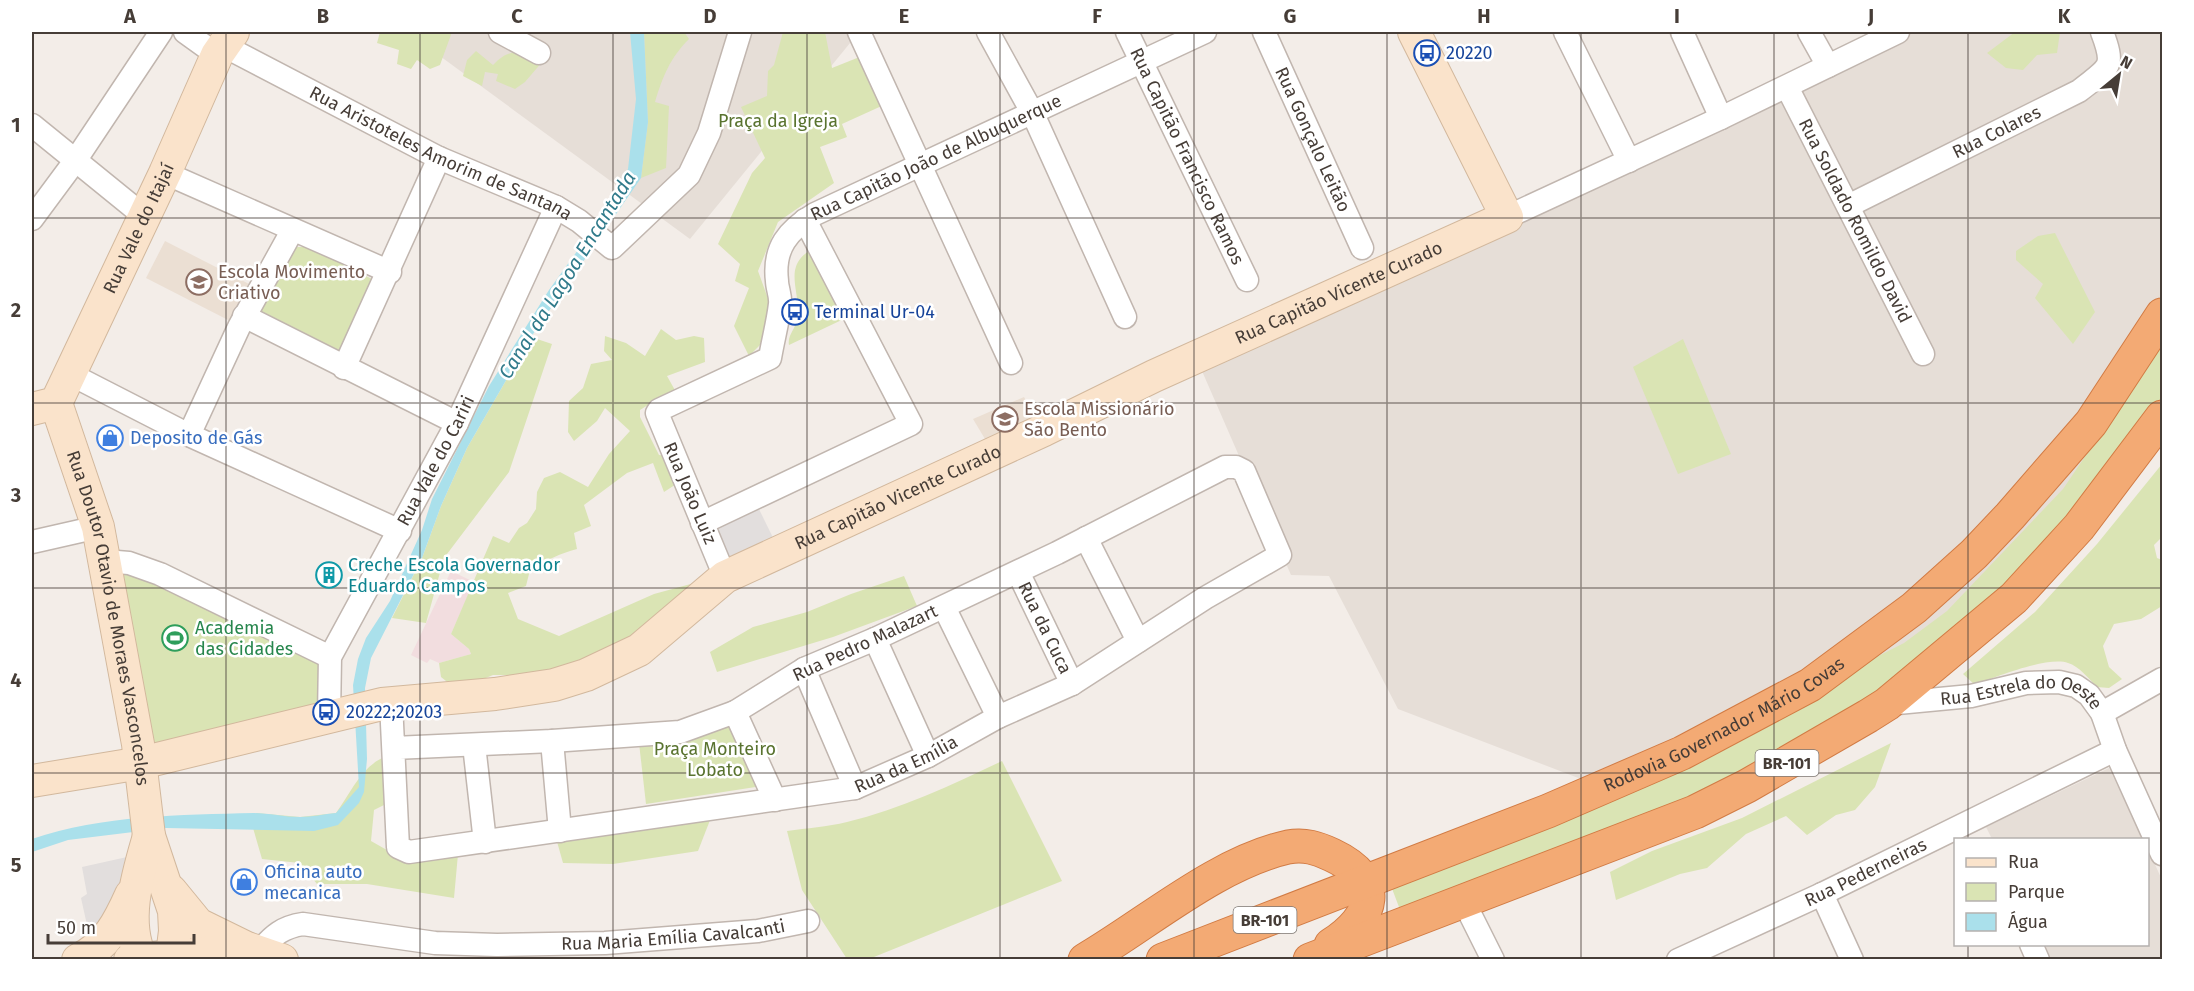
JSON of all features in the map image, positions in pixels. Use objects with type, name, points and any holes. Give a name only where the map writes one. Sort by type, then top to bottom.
[{"type":"highway","name":"Rodovia Governador Mário Covas","points":[[1163,960],[1548,811],[1682,753],[1809,685],[1914,608],[1974,554],[2091,423],[2163,315]]},
{"type":"highway","name":"BR-101","points":[[1309,960],[1695,812],[1747,786],[1887,704],[2014,598],[2079,527],[2163,417]]},
{"type":"highway","points":[[1084,960],[1231,868],[1271,852],[1306,845],[1320,849],[1376,876],[1379,904],[1383,913],[1393,921],[1404,925]]},
{"type":"highway","points":[[1309,960],[1345,936],[1361,921],[1376,876]]},
{"type":"street","points":[[32,219],[75,161],[161,32]]},
{"type":"street","name":"Rua Aristoteles Amorim de Santana","points":[[185,32],[225,44],[439,159],[556,207],[579,221],[613,248],[688,174],[709,133],[740,32]]},
{"type":"street","points":[[500,32],[538,53]]},
{"type":"street","points":[[859,32],[919,167],[1011,363]]},
{"type":"street","points":[[988,32],[1033,114],[1125,317]]},
{"type":"street","name":"Rua Capitão Francisco Ramos","points":[[1127,32],[1247,280]]},
{"type":"street","name":"Rua Capitão João de Albuquerque","points":[[659,410],[770,358],[780,302],[777,280],[779,249],[788,234],[805,219],[1205,32]]},
{"type":"street","name":"Rua Gonçalo Leitão","points":[[1264,32],[1362,248]]},
{"type":"street","points":[[1414,32],[1506,217]]},
{"type":"street","points":[[1564,32],[1629,161]]},
{"type":"street","points":[[1682,32],[1720,118]]},
{"type":"street","points":[[1809,32],[1828,66]]},
{"type":"street","name":"Rua Capitão Vicente Curado","points":[[141,763],[364,708],[495,694],[554,685],[586,675],[639,650],[725,577],[1044,430],[1154,376],[1629,161],[1898,32]]},
{"type":"street","name":"Rua Colares","points":[[1848,206],[2079,91],[2105,70],[2110,61],[2111,56],[2102,32]]},
{"type":"street","name":"Rua Vale do Itajaí","points":[[44,406],[70,374],[225,44]]},
{"type":"street","name":"Rua Soldado Romildo David","points":[[1787,87],[1923,354]]},
{"type":"street","points":[[32,125],[144,216]]},
{"type":"street","points":[[344,368],[390,272],[439,159]]},
{"type":"street","points":[[165,173],[292,231],[390,272]]},
{"type":"street","name":"Rua Vale do Cariri","points":[[364,708],[330,657],[457,423],[556,207]]},
{"type":"street","points":[[702,524],[911,424],[805,219]]},
{"type":"street","points":[[189,435],[244,316],[292,231]]},
{"type":"street","points":[[244,316],[457,423]]},
{"type":"street","points":[[70,374],[189,435],[400,531]]},
{"type":"street","name":"Rua Doutor Otavio de Moraes Vasconcelos","points":[[44,406],[98,527],[105,561],[141,763],[148,828],[150,883],[134,930],[153,958],[175,921],[150,883]]},
{"type":"street","name":"Rua João Luiz","points":[[659,410],[657,417],[725,577]]},
{"type":"street","name":"Rua Pedro Malazart","points":[[394,748],[552,741],[680,732],[696,728],[735,712],[804,669],[875,639],[1018,572],[1225,467],[1236,467],[1244,471],[1280,555]]},
{"type":"street","points":[[32,542],[98,527]]},
{"type":"street","points":[[1086,538],[1138,641]]},
{"type":"street","name":"Rua da Emília","points":[[364,708],[394,748],[398,847],[409,852],[855,788],[928,756],[998,717],[1072,684],[1205,598],[1279,559],[1280,555]]},
{"type":"street","points":[[105,561],[129,563],[160,574],[330,657]]},
{"type":"street","name":"Rua da Cuca","points":[[1018,572],[1072,684]]},
{"type":"street","points":[[944,606],[998,717]]},
{"type":"street","points":[[875,639],[928,756]]},
{"type":"street","points":[[804,669],[855,788]]},
{"type":"street","points":[[2102,713],[2163,679]]},
{"type":"street","name":"Rua Estrela do Oeste","points":[[1887,704],[1971,696],[2026,683],[2059,682],[2076,686],[2089,695],[2102,713],[2115,750],[2163,855]]},
{"type":"street","points":[[735,712],[775,800]]},
{"type":"street","points":[[552,741],[560,831]]},
{"type":"street","points":[[474,745],[485,842]]},
{"type":"street","name":"Rua Pederneiras","points":[[1959,838],[1976,831],[2115,750]]},
{"type":"street","points":[[32,781],[141,763]]},
{"type":"street","name":"Rua Pederneiras","points":[[1678,960],[1822,894],[1954,840]]},
{"type":"street","points":[[78,960],[100,946],[150,883],[198,924],[264,953]]},
{"type":"street","points":[[1822,894],[1852,960]]},
{"type":"street","points":[[1464,902],[1493,960]]},
{"type":"street","name":"Rua Maria Emília Cavalcanti","points":[[264,953],[274,934],[289,926],[303,924],[435,943],[497,945],[605,943],[758,932],[808,921]]},
{"type":"street","points":[[2031,946],[2038,960]]},
{"type":"street","points":[[153,958],[264,953]]},
{"type":"shaded area","points":[[407,32],[859,32],[690,239]]},
{"type":"shaded area","points":[[1898,32],[2162,32],[2162,372],[2083,493],[1837,716],[1615,792],[1398,709],[1329,576],[1291,575],[1195,355]]},
{"type":"shaded area","name":"Escola Movimento Criativo","points":[[165,241],[253,286],[234,323],[146,278]]},
{"type":"shaded area","name":"Escola Missionário São Bento","points":[[1024,397],[1037,420],[988,444],[973,419]]},
{"type":"shaded area","points":[[755,501],[779,550],[728,574],[707,525]]},
{"type":"shaded area","points":[[451,571],[474,582],[451,634],[469,649],[471,654],[439,663],[430,659],[427,663],[411,655]]},
{"type":"shaded area","points":[[2109,768],[2143,838],[1992,838],[1986,827]]},
{"type":"shaded area","points":[[2149,851],[2162,880],[2162,959],[2049,959],[2042,946],[2149,946]]},
{"type":"shaded area","points":[[127,857],[127,886],[91,943],[81,898],[87,894],[82,867]]},
{"type":"green space","points":[[380,32],[452,32],[440,65],[430,69],[417,60],[411,69],[397,64],[399,50],[377,43]]},
{"type":"green space","points":[[644,32],[684,32],[689,39],[668,68],[655,102],[669,106],[666,168],[641,178],[648,122]]},
{"type":"green space","name":"Praça da Igreja","points":[[783,32],[825,32],[832,68],[862,56],[886,104],[842,124],[847,137],[820,147],[834,183],[778,222],[758,271],[771,307],[760,345],[749,356],[734,326],[749,288],[735,281],[740,264],[718,244],[752,173],[765,158],[741,107],[767,96],[768,71],[774,65]]},
{"type":"green space","points":[[2015,32],[2060,32],[2057,53],[2037,55],[2023,70],[2006,68],[1987,53]]},
{"type":"green space","points":[[476,51],[493,65],[505,55],[516,52],[543,61],[525,82],[515,89],[496,81],[498,74],[485,72],[482,86],[463,76],[467,60]]},
{"type":"green space","points":[[2055,233],[2095,312],[2073,344],[2035,298],[2043,284],[2016,260],[2016,251],[2038,236]]},
{"type":"green space","points":[[308,247],[372,279],[339,353],[261,316],[262,308],[293,248]]},
{"type":"green space","points":[[814,248],[848,317],[789,345],[798,308],[795,271],[804,255]]},
{"type":"green space","points":[[661,329],[676,340],[694,336],[704,338],[705,362],[667,376],[676,392],[659,398],[640,410],[640,417],[659,455],[670,456],[681,481],[664,492],[653,463],[627,473],[584,505],[591,526],[574,533],[577,549],[531,566],[526,586],[508,593],[518,619],[559,636],[654,594],[698,582],[645,631],[565,675],[493,675],[469,685],[451,685],[441,677],[439,663],[471,654],[469,649],[451,634],[493,536],[509,543],[519,528],[527,523],[536,509],[537,492],[544,478],[560,472],[588,487],[609,454],[630,431],[605,408],[597,421],[574,441],[568,432],[569,401],[583,388],[591,364],[612,360],[604,351],[605,336],[626,343],[645,356]]},
{"type":"green space","points":[[531,337],[552,344],[509,472],[444,558],[426,623],[392,618],[422,558],[441,506],[467,448]]},
{"type":"green space","points":[[1683,339],[1731,454],[1678,474],[1633,367]]},
{"type":"green space","points":[[2162,343],[2162,400],[2059,537],[1890,689],[1754,772],[1402,915],[1388,878],[1843,674],[1904,643],[1947,611],[2063,489]]},
{"type":"green space","points":[[2162,464],[2162,537],[2154,545],[2157,558],[2162,560],[2162,606],[2141,619],[2114,624],[2103,646],[2109,667],[2122,679],[2109,688],[2097,687],[2076,667],[2068,663],[2048,662],[2022,668],[1975,685],[1963,674],[2035,612],[2097,544]]},
{"type":"green space","points":[[101,562],[159,571],[330,665],[325,710],[137,766]]},
{"type":"green space","points":[[904,576],[917,606],[833,637],[717,672],[710,652],[753,627],[807,612]]},
{"type":"green space","name":"Praça Monteiro Lobato","points":[[726,718],[762,786],[646,804],[639,743]]},
{"type":"green space","points":[[1891,743],[1875,787],[1855,810],[1836,815],[1807,835],[1786,816],[1746,834],[1707,868],[1680,874],[1616,900],[1610,872],[1652,851],[1742,818]]},
{"type":"green space","points":[[387,756],[390,802],[374,810],[371,841],[401,858],[458,854],[454,898],[367,884],[317,884],[300,863],[262,859],[253,828],[256,813],[300,817],[336,813],[364,772],[378,760]]},
{"type":"green space","points":[[1002,761],[1062,881],[869,959],[847,959],[802,890],[787,831],[840,824],[867,817],[907,803]]},
{"type":"green space","points":[[712,815],[698,851],[613,864],[563,863],[556,838]]},
{"type":"water","name":"Canal da Lagoa Encantada","points":[[630,32],[644,32],[648,122],[641,178],[531,337],[467,448],[441,506],[422,558],[371,658],[365,688],[367,759],[364,792],[359,803],[338,825],[314,831],[166,828],[68,840],[32,852],[32,839],[86,825],[114,821],[254,813],[309,817],[336,813],[359,787],[353,685],[358,659],[366,638],[390,601],[422,530],[432,499],[489,386],[549,290],[604,214],[628,169],[636,99]]},
{"type":"place","name":"20220","points":[[1427,53]]},
{"type":"place","name":"Escola Movimento Criativo","points":[[199,282]]},
{"type":"place","name":"Terminal Ur-04","points":[[795,312]]},
{"type":"place","name":"Escola Missionário São Bento","points":[[1005,419]]},
{"type":"place","name":"Deposito de Gás","points":[[110,438]]},
{"type":"place","name":"Creche Escola Governador Eduardo Campos","points":[[329,575]]},
{"type":"place","name":"Academia das Cidades","points":[[175,638]]},
{"type":"place","name":"20222;20203","points":[[326,712]]},
{"type":"place","name":"Oficina auto mecanica","points":[[244,882]]}]
